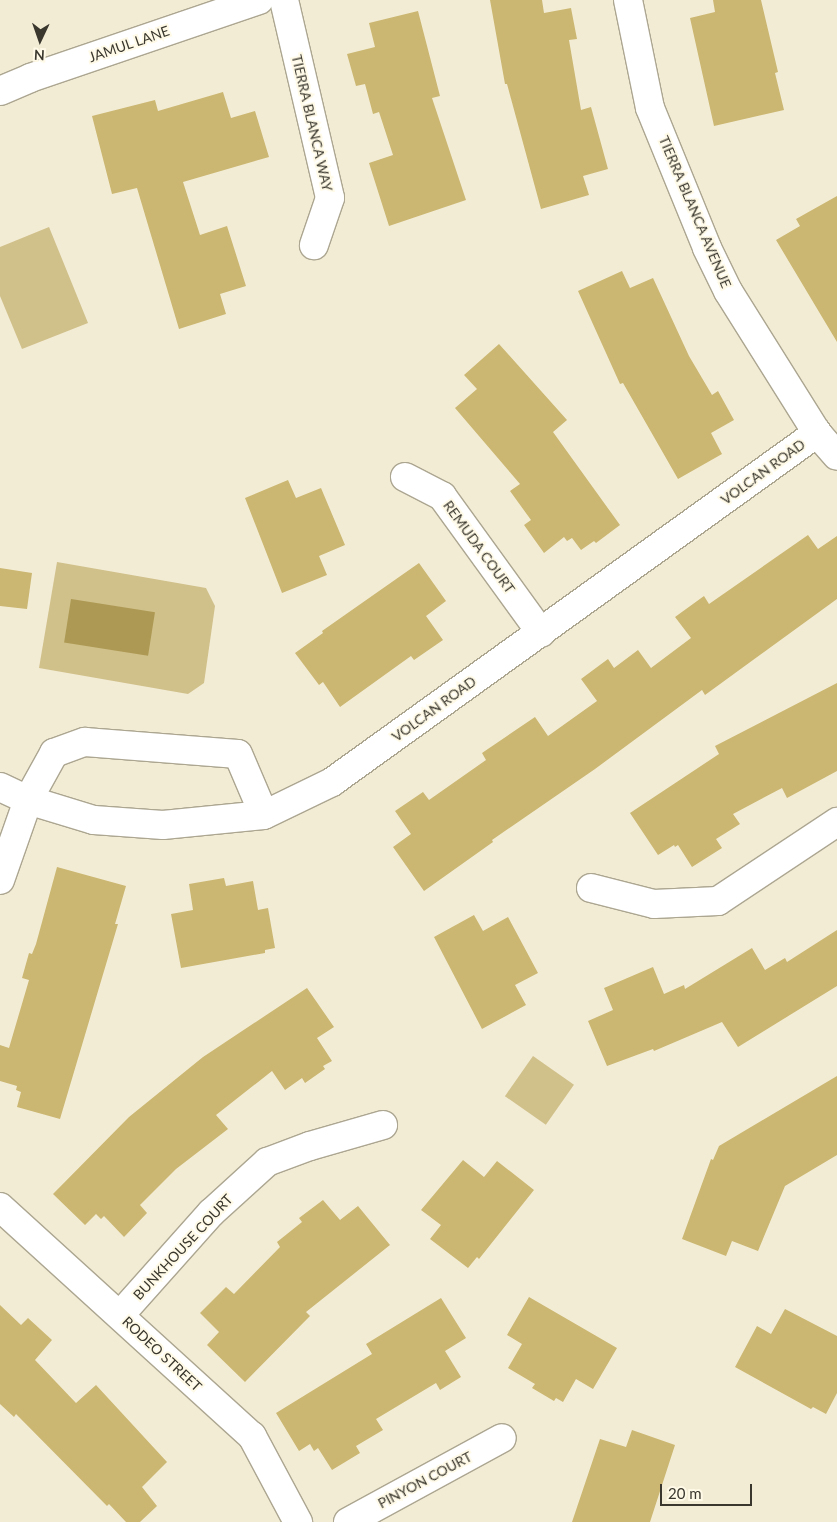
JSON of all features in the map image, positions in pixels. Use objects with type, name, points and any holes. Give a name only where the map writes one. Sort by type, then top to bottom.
[{"type":"street","name":"JAMUL LANE","points":[[0,90],[30,78],[260,0]]},
{"type":"street","name":"TIERRA BLANCA WAY","points":[[284,0],[330,198],[314,245]]},
{"type":"street","name":"TIERRA BLANCA AVENUE","points":[[628,0],[650,108],[707,248],[728,291],[817,433],[837,456]]},
{"type":"street","name":"VOLCAN ROAD","points":[[0,787],[28,800],[94,820],[163,825],[264,815],[332,782],[817,433]]},
{"type":"street","name":"REMUDA COURT","points":[[405,477],[442,496],[541,633]]},
{"type":"street","points":[[0,880],[28,800],[54,753],[85,742],[238,754],[264,815]]},
{"type":"street","points":[[591,888],[654,904],[718,901],[837,822]]},
{"type":"street","name":"BUNKHOUSE COURT","points":[[120,1315],[211,1213],[267,1162],[310,1146],[383,1124]]},
{"type":"street","name":"RODEO STREET","points":[[0,1207],[252,1436],[298,1522]]},
{"type":"street","name":"PINYON COURT","points":[[348,1522],[502,1438]]},
{"type":"shaded area","points":[[49,227],[88,323],[22,349],[0,296],[0,247]]},
{"type":"shaded area","points":[[57,562],[206,588],[215,606],[204,683],[188,694],[39,668]]},
{"type":"shaded area","points":[[71,599],[155,612],[148,656],[64,642]]},
{"type":"shaded area","points":[[533,1056],[574,1085],[546,1125],[505,1096]]},
{"type":"building","points":[[490,0],[542,0],[544,13],[571,8],[577,39],[569,40],[581,110],[591,107],[608,169],[583,176],[589,195],[541,209],[507,84],[505,84]]},
{"type":"building","points":[[713,0],[761,0],[778,72],[775,73],[784,110],[714,126],[690,18],[715,12]]},
{"type":"building","points":[[418,11],[440,96],[432,98],[466,200],[389,226],[369,163],[393,155],[379,112],[373,114],[365,84],[356,86],[347,54],[375,47],[369,23]]},
{"type":"building","points":[[223,92],[231,118],[255,111],[269,157],[183,182],[200,235],[227,226],[246,286],[220,294],[226,314],[179,329],[137,188],[112,194],[92,116],[155,100],[158,111]]},
{"type":"building","points":[[837,196],[837,342],[776,240],[800,226],[796,219]]},
{"type":"building","points":[[622,271],[630,288],[653,278],[689,356],[712,395],[718,391],[734,420],[711,433],[722,454],[678,479],[623,383],[620,384],[578,291]]},
{"type":"building","points":[[499,344],[567,420],[553,432],[620,525],[596,543],[594,541],[581,550],[572,538],[567,541],[564,537],[544,553],[524,525],[531,520],[510,491],[520,484],[455,408],[477,389],[464,375]]},
{"type":"building","points":[[288,480],[296,498],[321,488],[345,545],[319,556],[327,575],[282,593],[245,498]]},
{"type":"building","points":[[808,535],[818,549],[837,536],[837,599],[705,695],[702,690],[424,891],[393,847],[411,834],[395,811],[423,792],[429,800],[486,760],[482,753],[535,717],[548,736],[597,701],[581,679],[608,659],[614,668],[638,650],[651,668],[691,638],[675,617],[704,596],[709,604]]},
{"type":"building","points":[[419,563],[446,601],[426,616],[443,640],[414,660],[411,656],[340,707],[323,682],[319,685],[295,653],[323,633],[322,631]]},
{"type":"building","points":[[0,568],[32,573],[27,609],[0,606]]},
{"type":"building","points":[[837,683],[837,771],[787,798],[782,788],[733,814],[740,824],[716,839],[722,848],[692,867],[678,845],[675,847],[674,845],[658,855],[630,813],[719,754],[715,746]]},
{"type":"building","points":[[57,867],[126,886],[115,924],[118,924],[60,1119],[17,1107],[21,1092],[16,1090],[17,1086],[0,1081],[0,1045],[9,1048],[29,980],[22,978],[29,953],[32,954],[36,944]]},
{"type":"building","points":[[224,878],[226,886],[253,881],[258,910],[268,908],[275,948],[265,950],[265,953],[181,968],[171,914],[193,910],[189,884]]},
{"type":"building","points":[[474,915],[483,931],[508,917],[538,973],[515,985],[526,1005],[482,1029],[434,937]]},
{"type":"building","points":[[837,930],[837,986],[738,1047],[722,1022],[654,1051],[653,1049],[607,1066],[588,1021],[613,1010],[604,988],[653,967],[664,994],[684,985],[685,989],[752,948],[765,970],[785,958],[787,962]]},
{"type":"building","points":[[307,988],[334,1027],[317,1038],[332,1061],[323,1066],[325,1069],[305,1083],[302,1078],[285,1090],[272,1071],[216,1115],[228,1129],[176,1169],[140,1205],[147,1213],[124,1237],[104,1216],[101,1219],[96,1214],[85,1225],[53,1194],[129,1117],[203,1057]]},
{"type":"building","points":[[837,1076],[837,1155],[785,1186],[758,1251],[732,1241],[726,1256],[682,1239],[711,1159],[713,1160],[719,1146]]},
{"type":"building","points":[[463,1160],[484,1177],[497,1161],[534,1190],[479,1259],[477,1257],[468,1268],[430,1239],[441,1225],[421,1210]]},
{"type":"building","points":[[323,1200],[340,1220],[358,1206],[390,1245],[306,1312],[310,1316],[245,1382],[207,1345],[219,1332],[200,1313],[226,1287],[234,1294],[280,1247],[277,1242],[302,1222],[299,1218]]},
{"type":"building","points":[[529,1297],[617,1348],[593,1389],[576,1379],[563,1402],[556,1398],[554,1401],[532,1388],[535,1384],[508,1368],[522,1344],[507,1335]]},
{"type":"building","points":[[441,1298],[466,1338],[445,1351],[461,1377],[440,1390],[436,1383],[376,1419],[383,1430],[356,1446],[360,1453],[332,1470],[318,1448],[314,1451],[310,1444],[299,1451],[276,1413],[372,1354],[366,1344]]},
{"type":"building","points":[[0,1305],[21,1325],[28,1318],[52,1340],[35,1360],[76,1403],[96,1385],[167,1462],[142,1487],[157,1506],[140,1522],[126,1522],[109,1504],[107,1506],[16,1414],[14,1417],[0,1404]]},
{"type":"building","points":[[785,1309],[837,1336],[837,1393],[826,1414],[813,1407],[811,1409],[735,1367],[757,1326],[771,1334]]},
{"type":"building","points":[[632,1430],[675,1445],[650,1522],[572,1522],[600,1439],[626,1447]]}]
